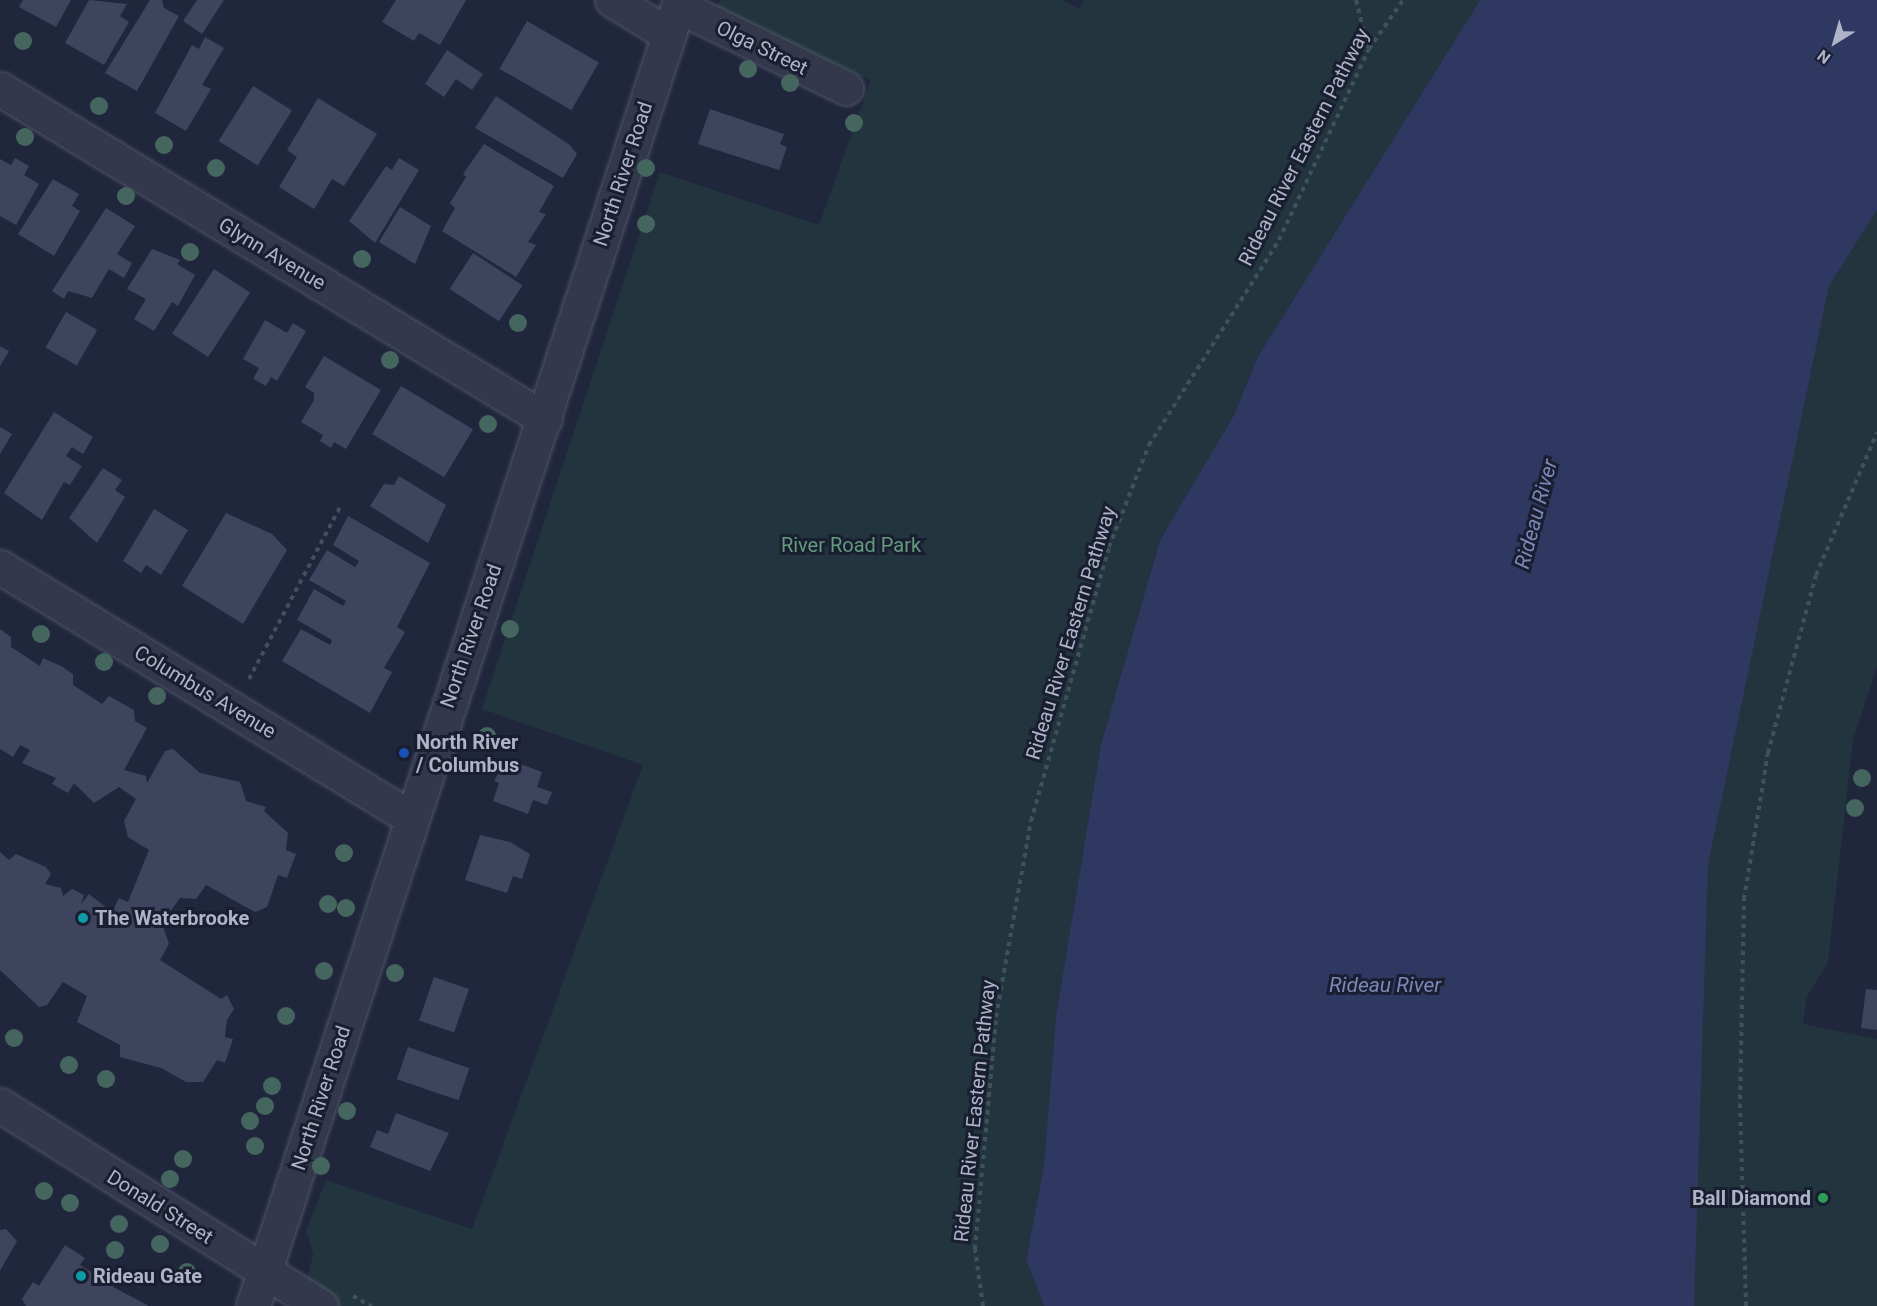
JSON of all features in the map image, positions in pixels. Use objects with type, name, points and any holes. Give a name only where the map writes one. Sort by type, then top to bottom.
[{"type":"street","name":"Olga Street","points":[[612,0],[675,13],[846,88]]},
{"type":"street","name":"North River Road","points":[[253,1306],[410,817],[545,419],[675,13]]},
{"type":"street","name":"Glynn Avenue","points":[[0,89],[545,419]]},
{"type":"street","name":"Columbus Avenue","points":[[0,567],[410,817]]},
{"type":"street","name":"Donald Street","points":[[0,1106],[321,1306]]},
{"type":"path","points":[[1356,0],[1369,49]]},
{"type":"path","name":"Rideau River Eastern Pathway","points":[[983,1306],[975,1249],[996,1017],[1031,821],[1109,547],[1149,445],[1279,240],[1369,49],[1403,0]]},
{"type":"path","points":[[1746,1306],[1740,1108],[1744,899],[1768,753],[1816,575],[1877,433]]},
{"type":"path","points":[[233,709],[340,507]]},
{"type":"green space","name":"River Road Park","points":[[720,0],[1063,0],[1079,9],[1085,0],[1480,0],[1257,358],[1234,415],[1160,540],[1101,744],[1056,1016],[1044,1165],[1026,1260],[1044,1306],[301,1306],[313,1254],[306,1231],[326,1180],[472,1229],[643,765],[482,709],[660,172],[819,225],[871,80],[716,13]]},
{"type":"green space","points":[[1877,210],[1877,667],[1853,740],[1828,962],[1807,996],[1803,1024],[1877,1039],[1877,1306],[1694,1306],[1693,956],[1721,751],[1762,604],[1829,286]]},
{"type":"water","name":"Rideau River","points":[[1480,0],[1877,0],[1877,210],[1829,286],[1708,864],[1694,1306],[1044,1306],[1026,1260],[1044,1165],[1056,1016],[1101,744],[1160,540],[1234,415],[1257,358]]},
{"type":"building","points":[[23,0],[71,0],[56,27],[19,7]]},
{"type":"building","points":[[89,0],[127,4],[120,16],[129,22],[104,65],[65,43]]},
{"type":"building","points":[[150,0],[162,0],[164,8],[179,16],[137,91],[105,73]]},
{"type":"building","points":[[197,0],[224,0],[202,34],[183,21]]},
{"type":"building","points":[[396,0],[466,0],[440,45],[419,33],[414,41],[382,22]]},
{"type":"building","points":[[527,21],[599,62],[571,110],[500,69]]},
{"type":"building","points":[[205,37],[224,48],[202,85],[211,89],[186,131],[155,113],[192,45],[199,49]]},
{"type":"building","points":[[447,50],[483,74],[472,90],[456,79],[444,97],[425,84]]},
{"type":"building","points":[[253,86],[292,110],[258,165],[219,141]]},
{"type":"building","points":[[496,96],[570,145],[577,154],[563,178],[475,128]]},
{"type":"building","points":[[318,98],[377,134],[344,186],[332,179],[314,209],[279,187],[297,157],[287,150]]},
{"type":"building","points":[[710,109],[784,134],[780,144],[787,147],[779,170],[698,144]]},
{"type":"building","points":[[484,144],[554,186],[539,212],[546,214],[528,242],[536,245],[516,277],[442,231],[455,208],[450,203],[466,177],[463,174]]},
{"type":"building","points":[[15,158],[29,166],[24,175],[39,184],[16,225],[0,216],[0,159],[11,165]]},
{"type":"building","points":[[399,158],[419,170],[375,243],[349,221],[386,166],[392,170]]},
{"type":"building","points":[[53,179],[79,194],[72,206],[80,211],[54,256],[18,234]]},
{"type":"building","points":[[400,207],[431,226],[415,264],[379,242]]},
{"type":"building","points":[[106,208],[135,226],[117,254],[132,263],[124,278],[109,269],[92,298],[68,291],[64,299],[52,291]]},
{"type":"building","points":[[152,249],[180,260],[177,264],[195,275],[178,306],[172,302],[154,331],[134,319],[146,299],[127,289]]},
{"type":"building","points":[[473,253],[522,285],[499,321],[450,289]]},
{"type":"building","points":[[214,269],[250,292],[208,357],[172,334]]},
{"type":"building","points":[[66,312],[97,330],[77,366],[46,348]]},
{"type":"building","points":[[265,320],[287,333],[293,323],[306,331],[277,381],[271,377],[266,386],[253,379],[259,368],[243,359]]},
{"type":"building","points":[[0,346],[9,351],[0,366]]},
{"type":"building","points":[[324,356],[381,390],[346,449],[334,442],[331,448],[320,441],[323,435],[301,422],[314,400],[314,393],[305,387]]},
{"type":"building","points":[[401,386],[473,429],[444,477],[372,434]]},
{"type":"building","points":[[54,412],[93,437],[83,454],[72,447],[66,456],[82,466],[70,485],[64,482],[42,520],[4,493]]},
{"type":"building","points":[[0,427],[12,434],[0,454]]},
{"type":"building","points":[[103,468],[122,480],[115,490],[125,497],[97,543],[69,518]]},
{"type":"building","points":[[399,476],[446,505],[428,543],[370,506],[384,484],[394,485]]},
{"type":"building","points":[[154,509],[188,530],[161,575],[146,565],[141,573],[123,561]]},
{"type":"building","points":[[226,513],[272,534],[287,550],[243,624],[182,586]]},
{"type":"building","points":[[348,516],[430,563],[397,627],[405,632],[384,668],[392,672],[370,713],[282,661],[301,629],[330,645],[332,640],[297,620],[314,589],[343,606],[346,601],[309,580],[327,550],[355,567],[359,561],[333,545]]},
{"type":"building","name":"The Waterbrooke","points":[[0,629],[11,637],[11,647],[40,666],[43,658],[61,666],[73,674],[73,685],[102,704],[109,696],[134,710],[135,721],[147,728],[124,770],[146,776],[147,783],[165,751],[173,749],[200,773],[240,782],[246,801],[266,807],[264,811],[288,833],[286,850],[296,854],[287,878],[278,875],[267,907],[255,912],[206,885],[196,899],[180,898],[162,923],[169,944],[160,960],[221,999],[227,995],[234,1009],[227,1020],[225,1037],[233,1039],[225,1063],[217,1060],[203,1082],[186,1082],[161,1068],[120,1057],[120,1045],[77,1022],[87,996],[63,982],[47,1005],[39,1007],[0,970],[0,852],[9,860],[16,854],[46,867],[51,874],[45,884],[61,888],[63,896],[72,889],[84,895],[81,904],[89,894],[112,912],[119,898],[128,902],[149,850],[128,837],[124,821],[136,799],[119,787],[94,803],[74,783],[68,793],[52,784],[56,778],[22,763],[30,750],[20,745],[13,757],[0,749]]},
{"type":"building","points":[[507,759],[542,772],[537,787],[552,792],[547,805],[533,800],[528,814],[493,801],[499,783],[494,781]]},
{"type":"building","points":[[480,835],[510,842],[530,854],[522,879],[513,876],[507,893],[465,880]]},
{"type":"building","points":[[434,977],[469,989],[454,1033],[419,1020]]},
{"type":"building","points":[[1866,989],[1877,990],[1877,1030],[1861,1028]]},
{"type":"building","points":[[408,1047],[469,1068],[458,1100],[397,1079]]},
{"type":"building","points":[[396,1113],[449,1133],[430,1171],[370,1147],[377,1130],[388,1134]]},
{"type":"building","points":[[6,1229],[17,1241],[0,1271],[0,1230]]},
{"type":"building","name":"Rideau Gate","points":[[65,1245],[85,1258],[80,1265],[96,1275],[101,1267],[119,1277],[113,1287],[149,1306],[26,1306],[22,1299],[33,1282],[39,1286]]},
{"type":"place","name":"North River / Columbus","points":[[404,753]]},
{"type":"place","name":"The Waterbrooke","points":[[83,918]]},
{"type":"place","name":"Ball Diamond","points":[[1823,1198]]},
{"type":"place","name":"Rideau Gate","points":[[81,1276]]}]
